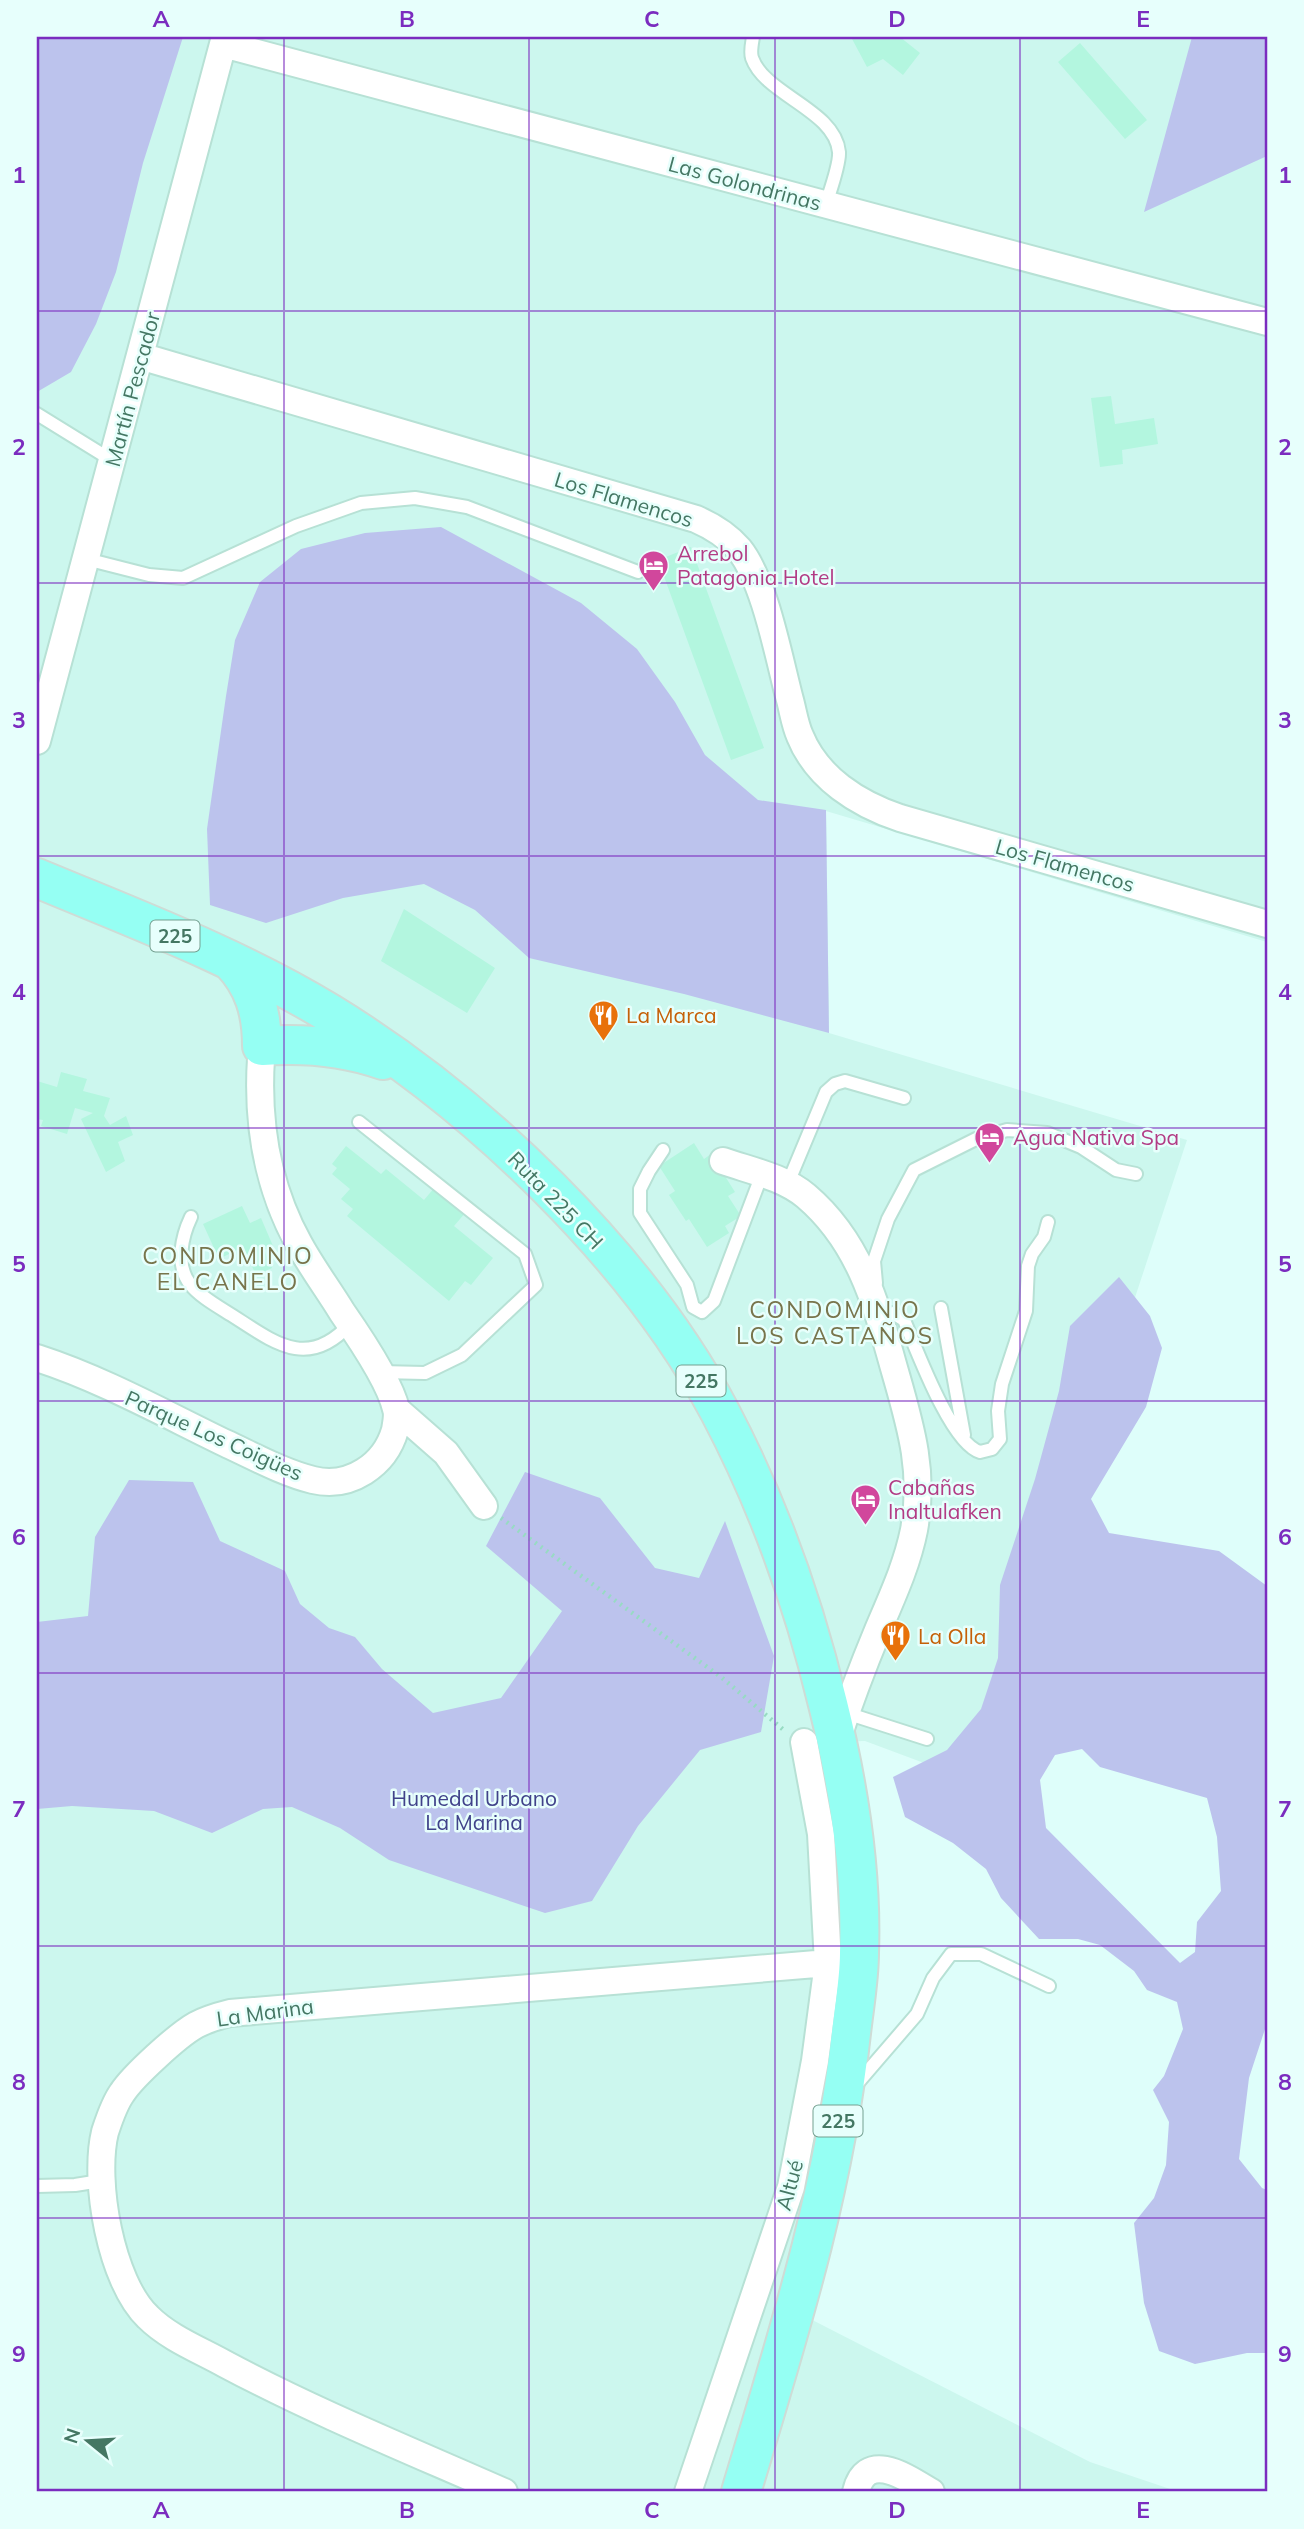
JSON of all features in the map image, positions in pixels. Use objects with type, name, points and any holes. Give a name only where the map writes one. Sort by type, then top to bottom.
[{"type":"main road","name":"Ruta 225 CH","points":[[37,878],[229,959],[329,1013],[447,1096],[530,1168],[617,1263],[675,1339],[719,1410],[753,1482],[812,1637],[829,1731]]},
{"type":"main road","points":[[229,959],[240,970],[255,997],[260,1013],[262,1045],[319,1045],[348,1050],[384,1060],[419,1076]]},
{"type":"main road","name":"225","points":[[741,2492],[804,2284],[830,2171],[842,2101],[844,1959],[854,1850],[829,1731]]},
{"type":"street","name":"Las Golondrinas","points":[[225,40],[1267,322]]},
{"type":"street","name":"Martín Pescador","points":[[37,741],[46,669],[86,559],[225,40]]},
{"type":"street","name":"Los Flamencos","points":[[141,356],[696,519],[712,526],[737,547],[753,572],[772,629],[800,736],[823,770],[852,796],[900,818],[1267,924]]},
{"type":"street","points":[[275,983],[266,1010],[259,1076],[260,1118],[277,1195],[300,1245],[379,1371],[397,1410],[446,1454],[484,1507]]},
{"type":"street","points":[[723,1161],[788,1183],[822,1212],[852,1249],[873,1294],[914,1438],[918,1498],[914,1528],[902,1573],[829,1731]]},
{"type":"street","name":"Parque Los Coigües","points":[[37,1358],[70,1368],[250,1455],[313,1480],[326,1482],[352,1478],[376,1463],[392,1438],[397,1410]]},
{"type":"street","name":"La Marina","points":[[504,2492],[265,2385],[160,2328],[137,2305],[121,2276],[100,2181],[106,2128],[122,2092],[183,2033],[230,2012],[844,1959]]},
{"type":"street","name":"Altué","points":[[688,2492],[791,2187],[815,2061],[844,1959]]},
{"type":"street","points":[[856,2492],[861,2479],[868,2473],[887,2469],[931,2492]]},
{"type":"lane","points":[[753,37],[751,57],[762,74],[832,133],[839,152],[826,204]]},
{"type":"lane","points":[[37,414],[113,461]]},
{"type":"lane","points":[[86,559],[149,575],[183,578],[296,526],[361,503],[415,498],[467,507],[638,572]]},
{"type":"lane","points":[[788,1183],[826,1092],[835,1084],[845,1081],[904,1098]]},
{"type":"lane","points":[[359,1122],[525,1254],[536,1285],[461,1356],[425,1373],[379,1371]]},
{"type":"lane","points":[[1048,1222],[1044,1237],[1032,1254],[1028,1266],[1026,1311],[998,1411],[1000,1439],[986,1452],[974,1450],[943,1408],[904,1320],[893,1313],[880,1318],[874,1261],[888,1219],[914,1170],[976,1139],[1007,1130],[1027,1130],[1067,1140],[1105,1165],[1136,1174]]},
{"type":"lane","points":[[663,1150],[640,1189],[640,1213],[687,1285],[693,1307],[702,1312],[714,1301],[762,1174]]},
{"type":"lane","points":[[191,1217],[182,1243],[184,1271],[190,1284],[211,1302],[275,1343],[287,1347],[301,1349],[324,1344],[351,1324]]},
{"type":"lane","points":[[941,1308],[965,1441]]},
{"type":"lane","points":[[829,1731],[927,1739]]},
{"type":"lane","points":[[842,2101],[917,2014],[933,1978],[951,1954],[981,1954],[1049,1986]]},
{"type":"lane","points":[[37,2186],[100,2181]]},
{"type":"path","points":[[484,1507],[721,1677],[778,1728],[829,1731]]},
{"type":"shaded area","points":[[37,37],[1267,37],[1267,942],[826,811],[829,1033],[1187,1140],[975,1782],[865,1741],[826,1742],[846,1899],[836,2062],[783,2305],[1090,2462],[1179,2492],[37,2492]]},
{"type":"green space","points":[[37,37],[183,37],[143,163],[116,272],[96,324],[71,372],[37,392]]},
{"type":"green space","points":[[1192,37],[1267,37],[1267,156],[1144,212]]},
{"type":"green space","points":[[441,527],[581,603],[637,649],[675,702],[705,755],[758,800],[826,810],[829,1033],[684,994],[529,958],[475,910],[424,884],[343,898],[266,923],[210,905],[207,829],[226,696],[235,640],[260,582],[301,549],[365,533]]},
{"type":"green space","points":[[1119,1277],[1150,1316],[1162,1348],[1146,1407],[1091,1499],[1109,1533],[1219,1551],[1267,1586],[1267,2006],[1266,2026],[1249,2078],[1239,2159],[1262,2188],[1267,2190],[1267,2353],[1247,2353],[1195,2364],[1159,2351],[1144,2303],[1134,2223],[1154,2198],[1166,2165],[1169,2122],[1153,2090],[1164,2076],[1183,2029],[1177,2002],[1147,1990],[1134,1971],[1100,1945],[1078,1939],[1039,1939],[1001,1898],[986,1869],[953,1843],[905,1817],[893,1777],[947,1750],[981,1709],[998,1658],[1000,1585],[1035,1479],[1059,1391],[1070,1326]],"holes":[[[1082,1749],[1100,1767],[1207,1798],[1217,1837],[1221,1891],[1197,1922],[1195,1952],[1180,1963],[1046,1828],[1040,1780],[1055,1755]]]},
{"type":"green space","name":"Humedal Urbano La Marina","points":[[525,1472],[600,1498],[655,1568],[699,1578],[725,1521],[774,1656],[761,1732],[700,1750],[638,1826],[592,1901],[545,1913],[389,1860],[340,1828],[292,1807],[263,1809],[212,1833],[154,1811],[72,1806],[37,1809],[37,1622],[88,1616],[95,1537],[129,1480],[193,1482],[220,1541],[285,1571],[300,1604],[329,1628],[355,1637],[382,1669],[433,1713],[501,1698],[562,1611],[486,1546]]},
{"type":"building","points":[[851,37],[900,37],[920,53],[903,75],[883,59],[867,67]]},
{"type":"building","points":[[1080,43],[1147,120],[1125,139],[1058,62]]},
{"type":"building","points":[[1111,396],[1115,424],[1154,418],[1158,444],[1122,450],[1123,464],[1100,467],[1091,398]]},
{"type":"building","points":[[691,547],[764,748],[731,760],[658,560]]},
{"type":"building","points":[[404,909],[495,968],[467,1013],[381,961]]},
{"type":"building","points":[[61,1072],[87,1079],[83,1091],[110,1098],[104,1116],[110,1125],[126,1116],[133,1135],[118,1142],[125,1161],[106,1172],[81,1119],[93,1113],[75,1108],[67,1134],[41,1126],[43,1120],[37,1119],[37,1081],[57,1087]]},
{"type":"building","points":[[694,1143],[704,1159],[711,1154],[735,1192],[728,1196],[741,1216],[725,1226],[729,1233],[707,1247],[669,1195],[675,1191],[659,1166]]},
{"type":"building","points":[[346,1146],[381,1174],[386,1169],[424,1200],[435,1187],[466,1212],[454,1226],[493,1258],[471,1285],[465,1281],[449,1301],[347,1216],[353,1209],[341,1199],[350,1189],[332,1174],[337,1168],[332,1164]]},
{"type":"building","points":[[242,1206],[250,1223],[261,1218],[273,1246],[264,1250],[272,1268],[256,1275],[243,1247],[219,1259],[203,1224]]},
{"type":"place","name":"Arrebol Patagonia Hotel","points":[[654,592]]},
{"type":"place","name":"La Marca","points":[[603,1042]]},
{"type":"place","name":"Agua Nativa Spa","points":[[990,1164]]},
{"type":"place","name":"Cabañas Inaltulafken","points":[[865,1526]]},
{"type":"place","name":"La Olla","points":[[895,1663]]},
{"type":"district","name":"CONDOMINIO EL CANELO","points":[[228,1268]]},
{"type":"district","name":"CONDOMINIO LOS CASTAÑOS","points":[[835,1322]]}]
